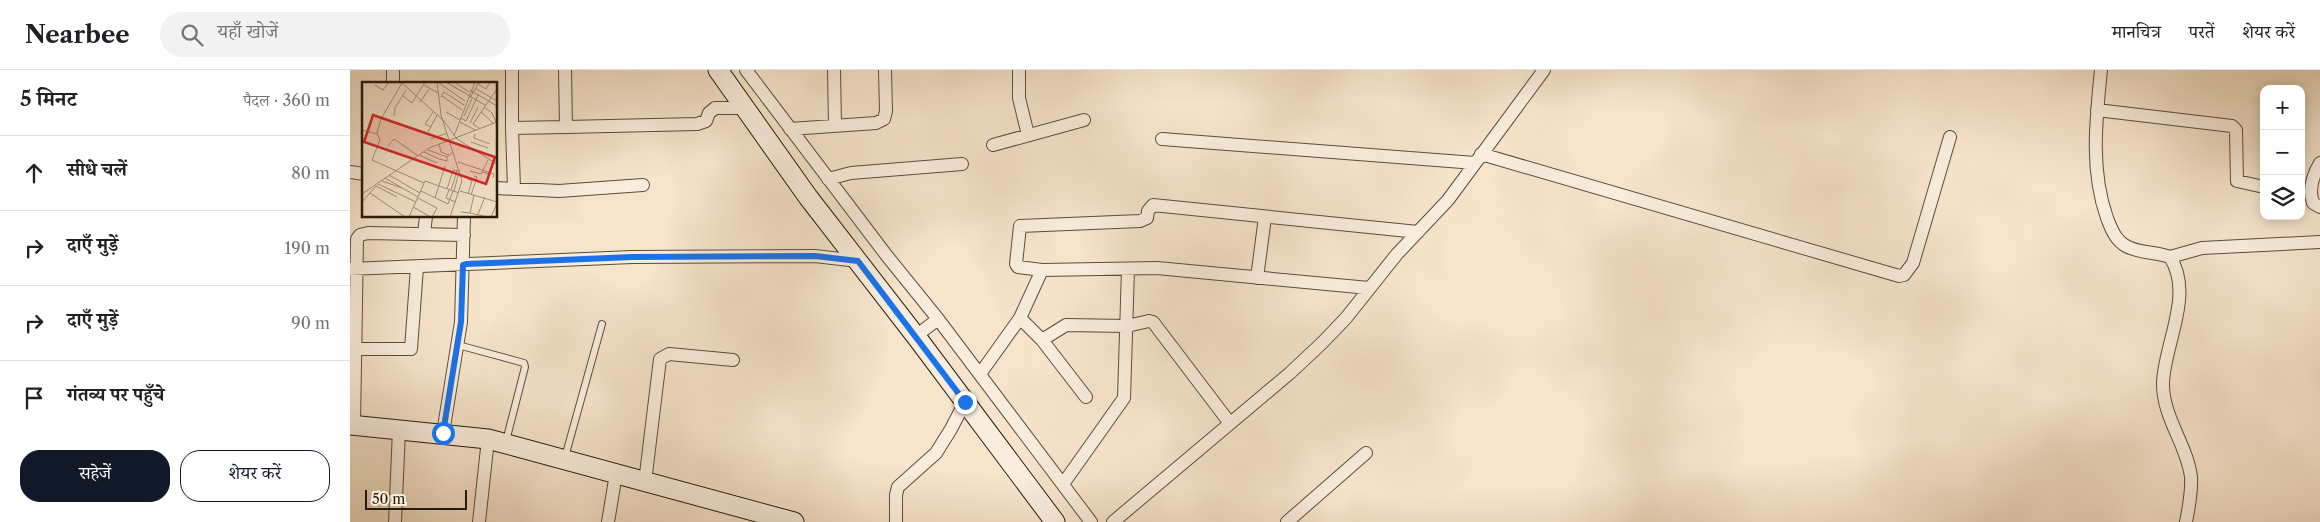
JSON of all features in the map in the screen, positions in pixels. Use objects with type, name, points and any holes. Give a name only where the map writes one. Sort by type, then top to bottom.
[{"type":"street","points":[[512,70],[514,189]]},
{"type":"street","points":[[565,70],[566,127]]},
{"type":"street","points":[[718,70],[808,197],[858,261],[980,374],[1091,522]]},
{"type":"street","points":[[746,70],[828,179],[928,327],[965,402],[1055,522]]},
{"type":"street","points":[[834,70],[835,125]]},
{"type":"street","points":[[790,129],[876,122],[884,119],[886,111],[885,70]]},
{"type":"street","points":[[1019,70],[1019,98],[1028,135]]},
{"type":"street","points":[[1112,522],[1229,422],[1290,373],[1322,343],[1448,200],[1544,70]]},
{"type":"street","points":[[2101,70],[2097,110],[2097,184],[2111,228],[2119,241],[2127,247],[2170,257],[2202,248],[2320,242]]},
{"type":"street","points":[[512,128],[697,124],[706,121],[709,113],[714,108],[744,108]]},
{"type":"street","points":[[2097,110],[2232,126],[2236,130],[2237,180],[2260,186]]},
{"type":"street","points":[[993,145],[1084,120]]},
{"type":"street","points":[[1162,139],[1478,159],[1899,276],[1904,275],[1913,263],[1950,137]]},
{"type":"street","points":[[2320,162],[2306,194],[2313,203],[2320,207]]},
{"type":"street","points":[[828,179],[852,173],[962,164]]},
{"type":"street","points":[[498,188],[559,191],[643,185]]},
{"type":"street","points":[[1369,288],[1157,268],[1042,270],[1022,268],[1016,264],[1019,230],[1024,224],[1140,221],[1147,218],[1148,211],[1153,205],[1418,232]]},
{"type":"street","points":[[1257,278],[1265,217]]},
{"type":"street","points":[[424,234],[426,218]]},
{"type":"street","points":[[443,433],[461,322],[464,218]]},
{"type":"street","points":[[464,235],[360,235],[357,239],[354,270],[352,425],[443,433],[496,441],[783,520]]},
{"type":"street","points":[[354,270],[641,257],[815,256],[858,261]]},
{"type":"street","points":[[2170,257],[2180,278],[2164,380],[2164,396],[2191,476],[2191,498],[2186,522]]},
{"type":"street","points":[[352,349],[411,349],[417,267]]},
{"type":"street","points":[[1063,484],[1124,398],[1128,269]]},
{"type":"street","points":[[980,374],[1020,318],[1035,289],[1042,270]]},
{"type":"street","points":[[1020,318],[1042,340],[1086,397]]},
{"type":"street","points":[[1042,340],[1066,325],[1127,326],[1149,321],[1153,322],[1229,422]]},
{"type":"street","points":[[645,482],[660,359],[669,354],[733,360]]},
{"type":"street","points":[[896,522],[896,495],[898,487],[923,467],[936,453],[952,429],[965,402]]},
{"type":"street","points":[[395,522],[399,430]]},
{"type":"street","points":[[479,522],[496,441]]},
{"type":"street","points":[[1287,522],[1366,453]]},
{"type":"street","points":[[608,522],[616,474]]},
{"type":"lane","points":[[564,460],[602,324]]},
{"type":"lane","points":[[458,345],[524,363],[525,367],[496,441]]},
{"type":"route","points":[[443,433],[458,345],[461,322],[463,265],[466,264],[632,257],[815,256],[858,261],[965,402]]}]
